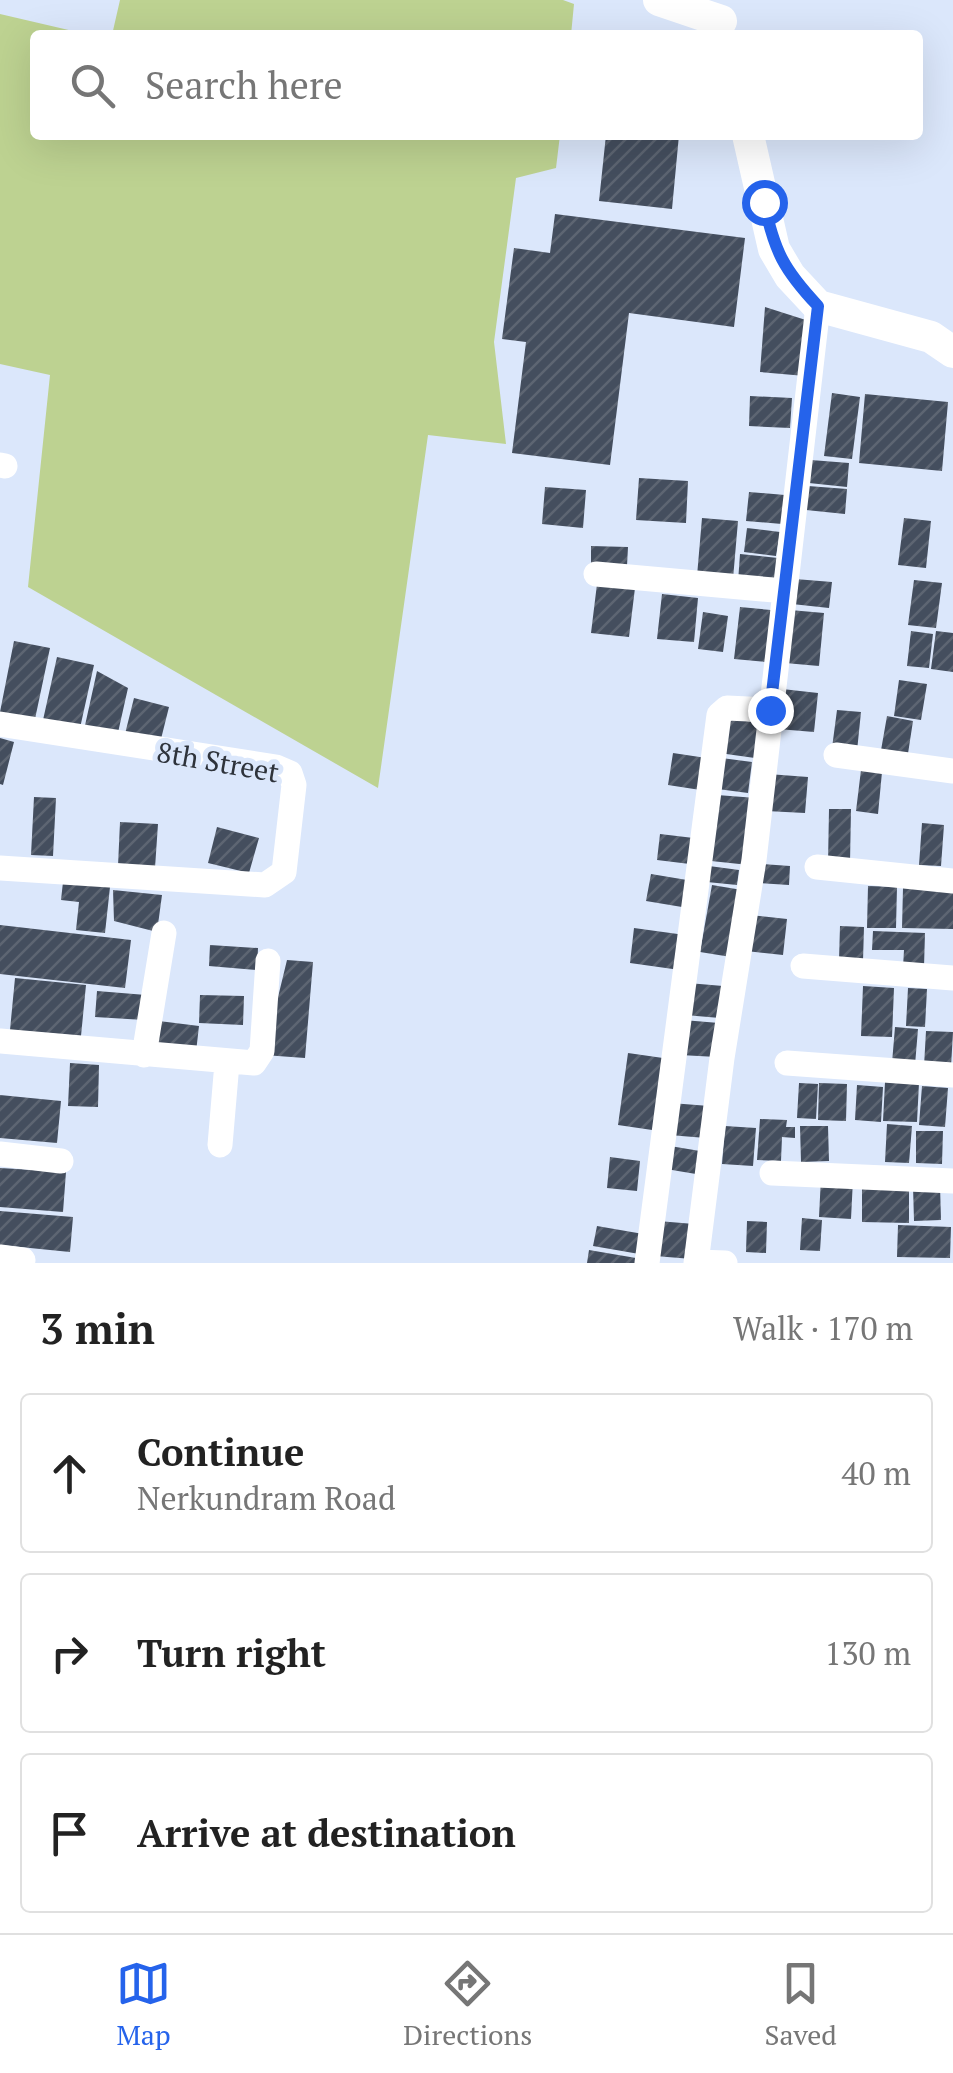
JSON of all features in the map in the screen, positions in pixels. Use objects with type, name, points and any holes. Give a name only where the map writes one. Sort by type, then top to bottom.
[{"type":"street","points":[[658,0],[723,19]]},
{"type":"street","points":[[749,140],[774,249],[790,276],[818,306],[931,336],[953,352]]},
{"type":"street","points":[[725,1263],[696,1262],[722,1058],[754,860],[818,306]]},
{"type":"street","points":[[596,574],[785,591]]},
{"type":"street","points":[[647,1263],[718,715],[732,708],[770,710]]},
{"type":"street","name":"8th Street","points":[[0,724],[276,767],[290,773],[294,785],[284,872],[266,884],[0,868]]},
{"type":"street","points":[[836,755],[953,771]]},
{"type":"street","points":[[817,867],[953,881]]},
{"type":"street","points":[[144,1055],[164,933]]},
{"type":"street","points":[[0,1041],[227,1063],[260,1059],[268,960]]},
{"type":"street","points":[[803,966],[953,978]]},
{"type":"street","points":[[220,1144],[227,1063]]},
{"type":"street","points":[[786,1063],[953,1075]]},
{"type":"street","points":[[0,1154],[61,1161]]},
{"type":"street","points":[[772,1173],[953,1181]]},
{"type":"green space","points":[[120,0],[563,0],[574,4],[571,30],[113,30]]},
{"type":"green space","points":[[0,14],[69,30],[30,30],[30,140],[559,140],[556,168],[516,178],[494,342],[506,444],[428,435],[378,788],[28,587],[50,375],[0,364]]},
{"type":"building","points":[[605,140],[679,140],[672,209],[599,201]]},
{"type":"building","points":[[555,214],[745,238],[734,327],[629,313],[610,465],[512,453],[526,342],[502,339],[514,248],[550,253]]},
{"type":"building","points":[[765,307],[812,322],[805,376],[760,372]]},
{"type":"building","points":[[832,393],[860,397],[852,459],[824,456]]},
{"type":"building","points":[[865,394],[948,402],[942,471],[859,463]]},
{"type":"building","points":[[750,396],[792,398],[790,428],[749,426]]},
{"type":"building","points":[[811,460],[849,463],[847,487],[809,483]]},
{"type":"building","points":[[639,478],[688,481],[686,523],[636,520]]},
{"type":"building","points":[[808,486],[847,489],[845,514],[806,510]]},
{"type":"building","points":[[545,487],[586,490],[583,528],[542,524]]},
{"type":"building","points":[[749,492],[785,495],[782,524],[746,521]]},
{"type":"building","points":[[702,518],[738,521],[733,579],[697,576]]},
{"type":"building","points":[[904,518],[931,521],[926,568],[898,565]]},
{"type":"building","points":[[747,528],[780,532],[776,556],[744,552]]},
{"type":"building","points":[[591,546],[628,547],[627,566],[591,564]]},
{"type":"building","points":[[740,554],[778,558],[776,585],[738,582]]},
{"type":"building","points":[[795,579],[832,582],[829,608],[792,604]]},
{"type":"building","points":[[914,580],[942,583],[936,628],[908,625]]},
{"type":"building","points":[[597,584],[635,588],[629,637],[591,633]]},
{"type":"building","points":[[662,594],[698,598],[694,642],[657,639]]},
{"type":"building","points":[[740,607],[771,610],[766,662],[734,659]]},
{"type":"building","points":[[790,610],[824,613],[819,666],[785,663]]},
{"type":"building","points":[[703,612],[728,616],[723,652],[698,649]]},
{"type":"building","points":[[911,631],[933,634],[929,668],[907,666]]},
{"type":"building","points":[[936,631],[953,633],[953,672],[931,669]]},
{"type":"building","points":[[14,641],[50,648],[35,719],[0,712]]},
{"type":"building","points":[[57,657],[94,665],[80,728],[43,720]]},
{"type":"building","points":[[97,671],[128,688],[117,737],[84,730]]},
{"type":"building","points":[[899,680],[927,684],[921,720],[894,716]]},
{"type":"building","points":[[782,689],[818,693],[814,732],[778,729]]},
{"type":"building","points":[[134,698],[169,707],[159,747],[124,738]]},
{"type":"building","points":[[837,710],[861,712],[857,751],[832,748]]},
{"type":"building","points":[[887,716],[913,721],[907,760],[880,756]]},
{"type":"building","points":[[724,718],[760,723],[755,758],[719,753]]},
{"type":"building","points":[[0,738],[14,742],[3,785],[0,784]]},
{"type":"building","points":[[673,753],[713,759],[707,791],[668,785]]},
{"type":"building","points":[[714,757],[752,762],[748,793],[710,788]]},
{"type":"building","points":[[861,770],[882,772],[878,814],[856,811]]},
{"type":"building","points":[[768,774],[808,777],[805,813],[766,811]]},
{"type":"building","points":[[717,795],[756,798],[749,865],[711,861]]},
{"type":"building","points":[[34,797],[56,798],[53,856],[31,855]]},
{"type":"building","points":[[829,809],[851,809],[850,863],[828,863]]},
{"type":"building","points":[[120,822],[158,824],[155,868],[118,866]]},
{"type":"building","points":[[922,823],[944,825],[941,866],[919,865]]},
{"type":"building","points":[[217,827],[259,838],[249,873],[208,863]]},
{"type":"building","points":[[660,834],[702,839],[698,865],[657,860]]},
{"type":"building","points":[[761,864],[790,866],[789,885],[760,883]]},
{"type":"building","points":[[709,866],[739,870],[737,885],[707,882]]},
{"type":"building","points":[[651,874],[693,881],[688,908],[646,901]]},
{"type":"building","points":[[63,882],[110,887],[105,933],[76,930],[79,902],[61,900]]},
{"type":"building","points":[[712,885],[742,890],[731,957],[700,952]]},
{"type":"building","points":[[868,886],[897,887],[896,928],[867,928]]},
{"type":"building","points":[[903,888],[953,889],[953,929],[902,928]]},
{"type":"building","points":[[113,890],[162,895],[157,932],[114,921]]},
{"type":"building","points":[[750,915],[787,919],[783,955],[746,951]]},
{"type":"building","points":[[0,925],[131,940],[125,988],[0,974]]},
{"type":"building","points":[[840,926],[864,927],[863,961],[839,960]]},
{"type":"building","points":[[634,928],[685,935],[680,970],[630,963]]},
{"type":"building","points":[[873,931],[925,933],[924,967],[903,967],[904,950],[872,950]]},
{"type":"building","points":[[210,945],[258,948],[257,970],[209,966]]},
{"type":"building","points":[[287,960],[313,962],[305,1058],[264,1055]]},
{"type":"building","points":[[15,978],[86,985],[81,1036],[10,1030]]},
{"type":"building","points":[[688,983],[723,986],[720,1018],[685,1015]]},
{"type":"building","points":[[863,986],[894,988],[892,1037],[861,1036]]},
{"type":"building","points":[[908,988],[927,989],[925,1027],[906,1026]]},
{"type":"building","points":[[97,991],[146,995],[144,1020],[95,1017]]},
{"type":"building","points":[[200,995],[244,996],[243,1025],[199,1023]]},
{"type":"building","points":[[683,1020],[719,1023],[717,1057],[680,1055]]},
{"type":"building","points":[[159,1021],[199,1026],[196,1052],[156,1048]]},
{"type":"building","points":[[895,1027],[918,1029],[915,1065],[892,1063]]},
{"type":"building","points":[[926,1031],[953,1032],[951,1067],[924,1066]]},
{"type":"building","points":[[628,1053],[670,1059],[659,1131],[618,1125]]},
{"type":"building","points":[[70,1063],[99,1065],[98,1107],[68,1106]]},
{"type":"building","points":[[885,1082],[919,1083],[917,1122],[883,1121]]},
{"type":"building","points":[[799,1083],[818,1084],[816,1119],[797,1118]]},
{"type":"building","points":[[819,1083],[847,1084],[846,1121],[818,1120]]},
{"type":"building","points":[[857,1085],[883,1087],[881,1122],[855,1120]]},
{"type":"building","points":[[922,1086],[948,1088],[945,1127],[919,1125]]},
{"type":"building","points":[[0,1095],[61,1101],[57,1143],[0,1138]]},
{"type":"building","points":[[671,1103],[709,1106],[706,1138],[669,1135]]},
{"type":"building","points":[[760,1119],[787,1120],[786,1127],[795,1127],[795,1138],[782,1137],[781,1161],[757,1160]]},
{"type":"building","points":[[887,1124],[912,1126],[909,1163],[885,1162]]},
{"type":"building","points":[[725,1126],[756,1128],[753,1166],[722,1164]]},
{"type":"building","points":[[800,1126],[828,1126],[829,1161],[801,1162]]},
{"type":"building","points":[[916,1131],[943,1131],[942,1164],[916,1163]]},
{"type":"building","points":[[670,1146],[706,1152],[702,1175],[666,1169]]},
{"type":"building","points":[[610,1157],[640,1161],[637,1191],[607,1188]]},
{"type":"building","points":[[0,1168],[66,1172],[63,1212],[0,1207]]},
{"type":"building","points":[[821,1177],[853,1179],[851,1219],[819,1217]]},
{"type":"building","points":[[940,1185],[941,1220],[914,1221],[913,1186]]},
{"type":"building","points":[[862,1186],[909,1187],[909,1223],[862,1222]]},
{"type":"building","points":[[0,1211],[73,1217],[70,1252],[0,1245]]},
{"type":"building","points":[[802,1218],[822,1220],[820,1251],[800,1250]]},
{"type":"building","points":[[658,1221],[694,1224],[692,1259],[655,1256]]},
{"type":"building","points":[[747,1221],[767,1222],[766,1253],[746,1252]]},
{"type":"building","points":[[898,1225],[951,1227],[950,1258],[897,1257]]},
{"type":"building","points":[[597,1226],[649,1235],[645,1255],[593,1246]]},
{"type":"building","points":[[589,1250],[636,1258],[635,1263],[587,1263]]},
{"type":"route","points":[[764,202],[774,249],[790,276],[818,306],[770,710]]}]
